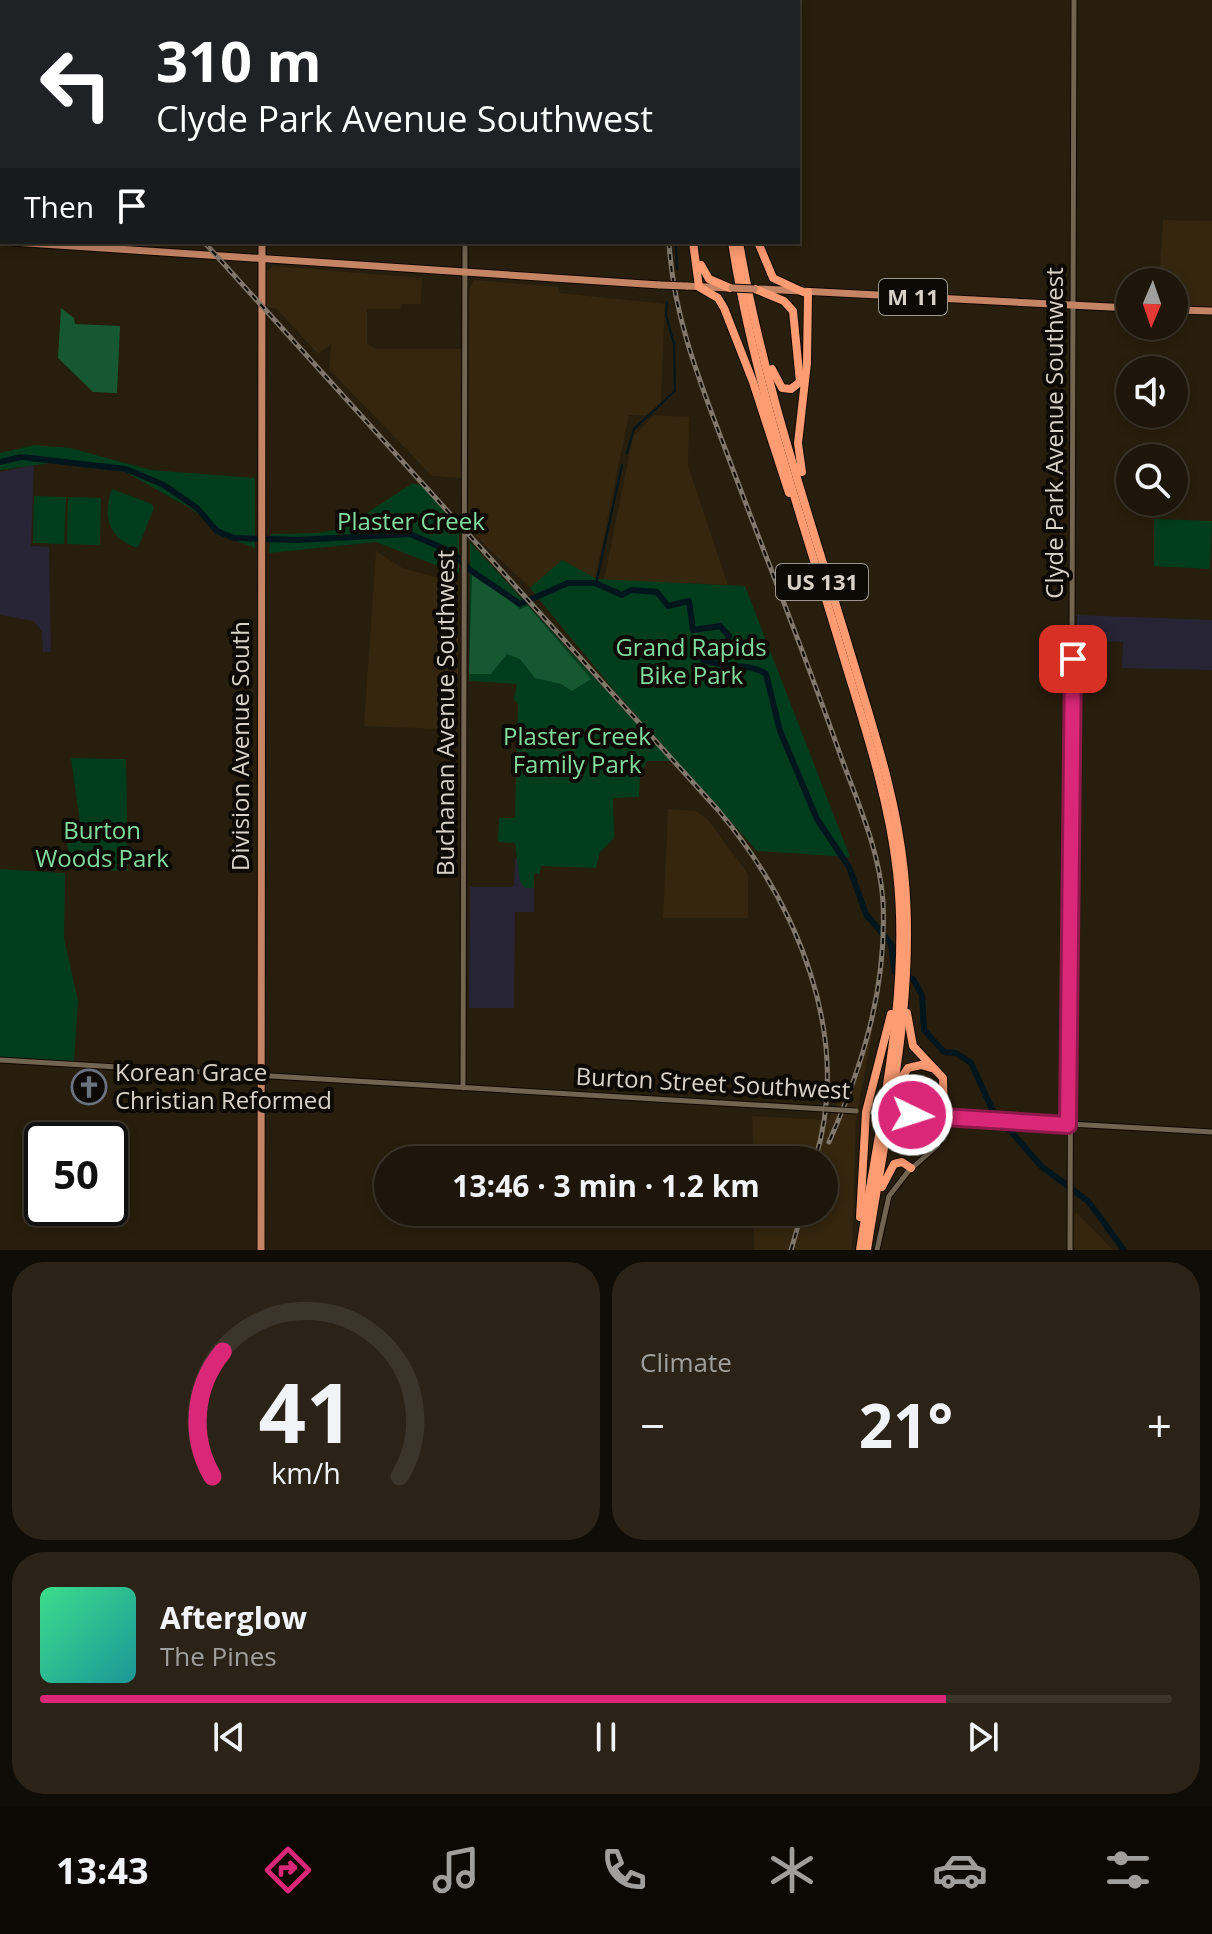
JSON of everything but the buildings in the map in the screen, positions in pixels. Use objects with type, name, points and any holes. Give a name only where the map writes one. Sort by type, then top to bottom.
[{"type":"highway","points":[[695,244],[699,287],[720,300],[733,327],[826,595]]},
{"type":"highway","points":[[696,244],[705,274],[731,288]]},
{"type":"highway","name":"US 131","points":[[733,244],[886,774],[901,874],[901,987],[891,1097],[867,1250]]},
{"type":"highway","name":"US 131","points":[[733,244],[756,357],[880,777],[901,874]]},
{"type":"highway","points":[[759,244],[776,281],[806,292],[807,363],[798,450],[829,581]]},
{"type":"highway","points":[[752,311],[776,381],[784,388],[795,387],[802,374],[795,315],[784,301],[754,289]]},
{"type":"highway","points":[[858,1250],[865,1112],[901,987]]},
{"type":"highway","points":[[901,987],[911,1043],[940,1071],[944,1081],[944,1118]]},
{"type":"highway","name":"US 131","points":[[858,1250],[901,987]]},
{"type":"highway","points":[[891,1097],[905,1069],[917,1065],[930,1067],[940,1078],[941,1094],[938,1109],[926,1116]]},
{"type":"highway","points":[[870,1230],[888,1171],[900,1162],[911,1168]]},
{"type":"main road","name":"Clyde Park Avenue Southwest","points":[[1070,1250],[1074,0]]},
{"type":"main road","name":"M 11","points":[[48,244],[192,252],[262,261],[660,285],[1116,308]]},
{"type":"main road","name":"Division Avenue South","points":[[261,1250],[262,244]]},
{"type":"main road","name":"Buchanan Avenue Southwest","points":[[463,1088],[465,244]]},
{"type":"main road","points":[[1188,310],[1212,311]]},
{"type":"main road","name":"Burton Street Southwest","points":[[0,1060],[1212,1132]]},
{"type":"main road","points":[[877,1250],[889,1196],[911,1168],[938,1145],[944,1118]]},
{"type":"shaded area","points":[[1163,220],[1212,221],[1212,307],[1188,306],[1188,268],[1160,268]]},
{"type":"shaded area","points":[[273,266],[422,278],[421,304],[401,304],[400,309],[367,309],[367,344],[376,349],[462,349],[461,478],[432,476],[329,369],[331,344],[318,354],[277,309],[265,307],[266,272]]},
{"type":"shaded area","points":[[474,280],[558,287],[559,293],[665,304],[661,403],[646,415],[629,415],[595,579],[562,560],[530,588],[468,529],[469,290]]},
{"type":"shaded area","points":[[654,415],[689,417],[688,466],[728,585],[604,580],[633,437]]},
{"type":"shaded area","points":[[34,465],[31,546],[49,547],[51,652],[43,652],[42,632],[34,621],[0,615],[0,472]]},
{"type":"shaded area","points":[[376,551],[402,568],[458,583],[458,680],[439,680],[440,729],[364,726]]},
{"type":"shaded area","points":[[1077,615],[1212,620],[1212,670],[1122,668],[1123,642],[1077,640]]},
{"type":"shaded area","points":[[668,809],[696,811],[708,820],[748,874],[748,918],[663,918]]},
{"type":"shaded area","points":[[515,859],[527,859],[534,873],[534,912],[515,912],[514,1008],[469,1008],[470,887],[514,887]]},
{"type":"shaded area","points":[[868,1028],[873,1028],[856,1120],[852,1250],[754,1250],[754,1226],[838,1226],[838,1146],[753,1146],[752,1116],[823,1120],[820,1134],[855,1072]]},
{"type":"shaded area","points":[[1075,1212],[1095,1231],[1113,1250],[1073,1250]]},
{"type":"green space","points":[[61,308],[74,318],[75,324],[120,326],[117,393],[93,392],[58,358]]},
{"type":"green space","points":[[34,445],[70,448],[151,470],[255,478],[255,548],[216,534],[205,519],[188,507],[125,472],[51,463],[0,470],[0,453]]},
{"type":"green space","name":"Plaster Creek","points":[[413,483],[422,486],[459,527],[459,574],[376,542],[269,553],[271,534],[318,533],[344,528]]},
{"type":"green space","points":[[112,489],[152,504],[154,508],[138,548],[120,539],[110,525],[108,508]]},
{"type":"green space","points":[[34,496],[66,497],[64,544],[33,543]]},
{"type":"green space","points":[[68,497],[101,498],[100,545],[67,544]]},
{"type":"green space","points":[[1154,519],[1212,521],[1210,569],[1154,566]]},
{"type":"green space","name":"Plaster Creek Family Park","points":[[470,542],[671,761],[647,761],[640,776],[639,797],[613,798],[614,838],[600,852],[596,868],[541,866],[540,874],[534,874],[534,888],[525,888],[520,882],[515,843],[498,842],[499,818],[515,818],[518,704],[514,699],[517,684],[469,681]]},
{"type":"green space","name":"Grand Rapids Bike Park","points":[[562,560],[597,579],[745,586],[850,857],[757,851],[617,694],[530,588]]},
{"type":"green space","points":[[472,575],[494,587],[520,609],[528,606],[591,679],[572,691],[561,684],[535,678],[520,659],[507,654],[491,674],[469,674]]},
{"type":"green space","name":"Burton Woods Park","points":[[71,758],[126,759],[128,871],[72,869],[65,835],[81,830]]},
{"type":"green space","points":[[0,869],[65,873],[64,938],[78,1001],[74,1062],[0,1058]]},
{"type":"waterway","points":[[676,244],[677,269]]},
{"type":"waterway","points":[[627,453],[634,429],[675,391],[674,344],[666,315],[667,302]]},
{"type":"waterway","name":"Plaster Creek","points":[[0,462],[21,457],[126,469],[164,485],[197,508],[217,531],[234,538],[298,540],[410,534],[452,552],[470,570],[520,604],[568,583],[595,583],[622,595],[631,590],[657,592],[668,606],[689,601],[693,630],[720,626],[729,636],[725,647],[708,645],[698,650],[703,660],[752,668],[766,674],[780,731],[817,819],[849,867],[866,914],[891,944],[895,972],[913,979],[922,995],[924,1030],[944,1052],[956,1053],[971,1063],[993,1111],[1041,1166],[1088,1201],[1124,1250]]},
{"type":"waterway","points":[[596,584],[622,465]]},
{"type":"railway","points":[[206,244],[718,810],[747,847],[794,930],[811,974],[822,1020],[827,1067],[825,1114],[818,1146]]},
{"type":"railway","points":[[669,244],[676,296],[698,374],[861,810],[878,865],[883,934],[877,995],[862,1055],[829,1142]]},
{"type":"railway","points":[[791,1250],[798,1226]]},
{"type":"place","name":"Korean Grace Christian Reformed","points":[[89,1087]]},
{"type":"route","points":[[912,1115],[1068,1125],[1073,659]]}]
